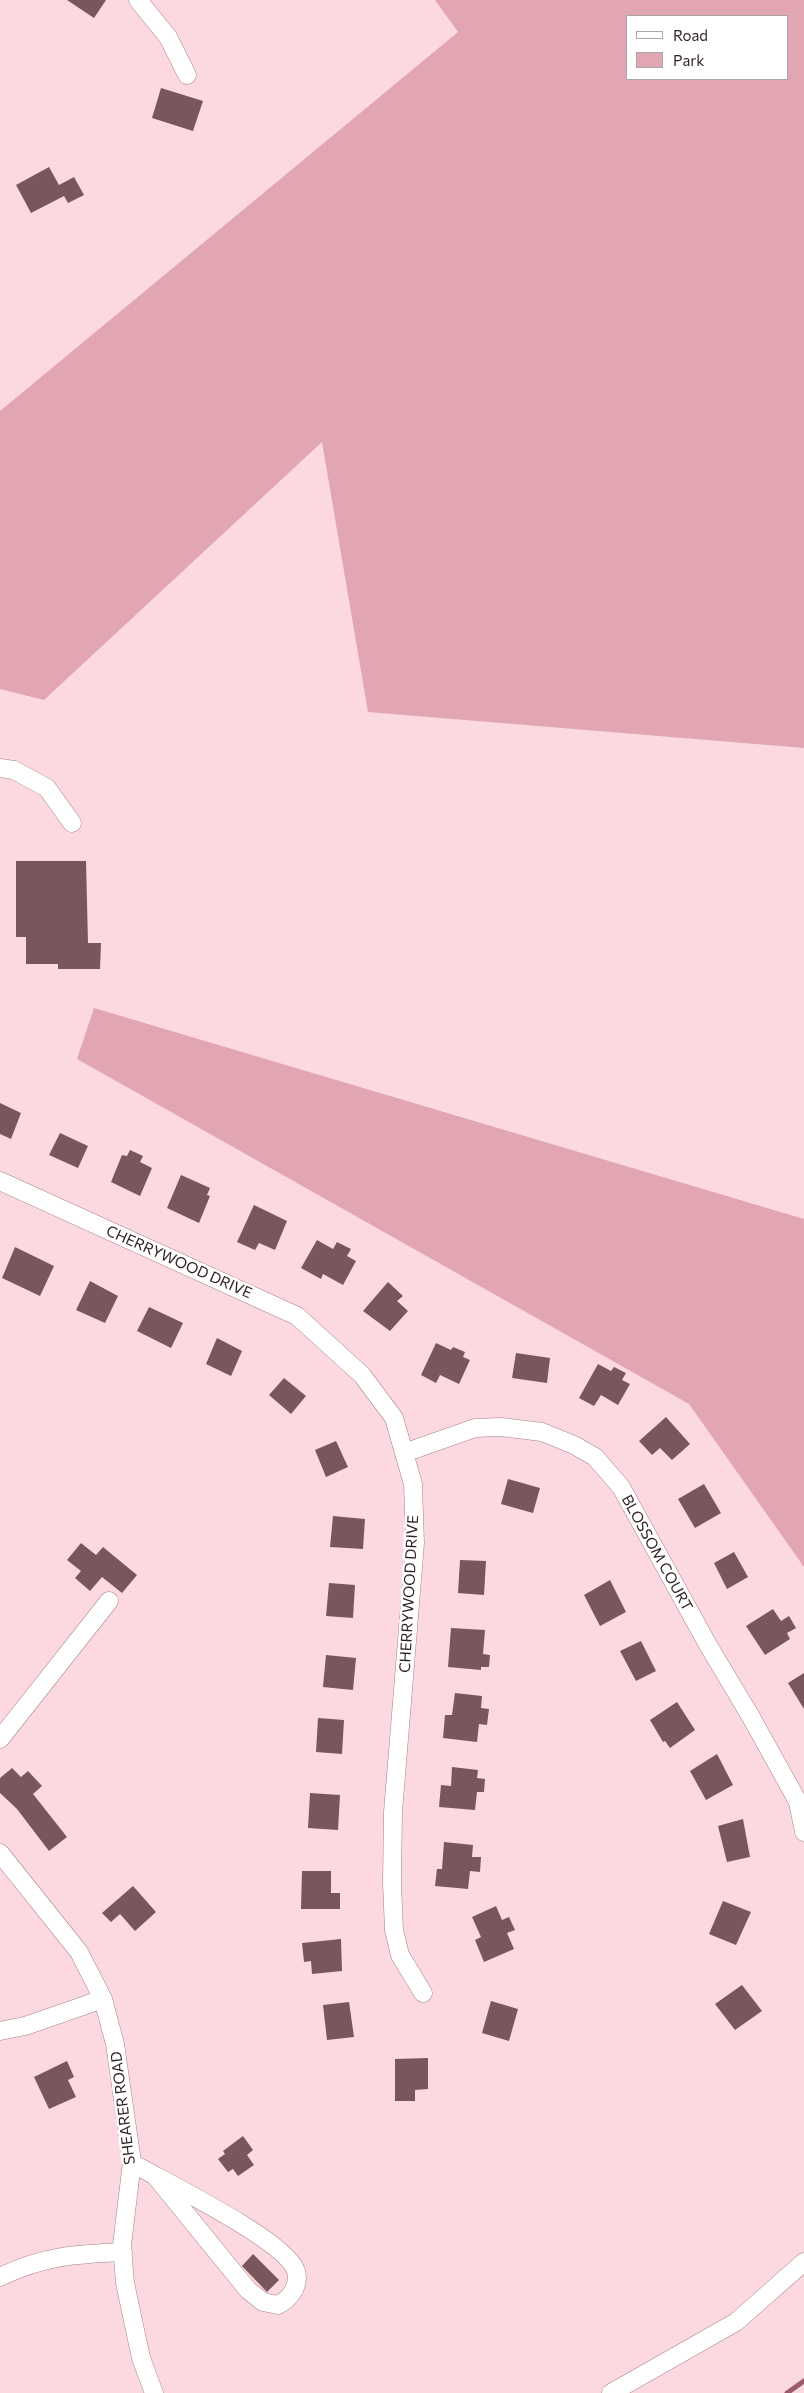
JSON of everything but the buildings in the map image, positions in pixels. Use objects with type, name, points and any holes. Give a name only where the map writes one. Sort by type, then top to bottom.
[{"type":"street","points":[[138,0],[168,37],[187,75]]},
{"type":"street","points":[[0,768],[14,770],[47,788],[72,823]]},
{"type":"street","name":"CHERRYWOOD DRIVE","points":[[0,1181],[297,1316],[362,1375],[394,1418],[413,1484],[415,1543],[393,1812],[392,1884],[394,1930],[400,1955],[423,1993]]},
{"type":"street","name":"BLOSSOM COURT","points":[[404,1453],[475,1428],[501,1427],[542,1432],[574,1445],[595,1457],[621,1487],[708,1645],[751,1717],[798,1802],[804,1832]]},
{"type":"street","points":[[0,1739],[109,1601]]},
{"type":"street","name":"SHEARER ROAD","points":[[0,1853],[79,1952],[103,1999],[115,2044],[132,2163],[123,2252],[126,2283],[141,2358],[154,2393]]},
{"type":"street","points":[[0,2031],[25,2026],[103,1999]]},
{"type":"street","points":[[132,2163],[259,2234],[284,2254],[296,2271],[295,2286],[288,2300],[278,2305],[271,2304],[263,2302],[248,2290],[156,2177]]},
{"type":"street","points":[[0,2277],[18,2268],[61,2255],[123,2252]]},
{"type":"street","points":[[610,2393],[736,2322],[804,2262]]},
{"type":"green space","points":[[435,0],[804,0],[804,748],[368,712],[322,442],[44,700],[0,689],[0,411],[458,32]]},
{"type":"green space","points":[[94,1008],[804,1219],[804,1567],[689,1404],[77,1059]]},
{"type":"waterway","points":[[787,2393],[804,2381]]}]
